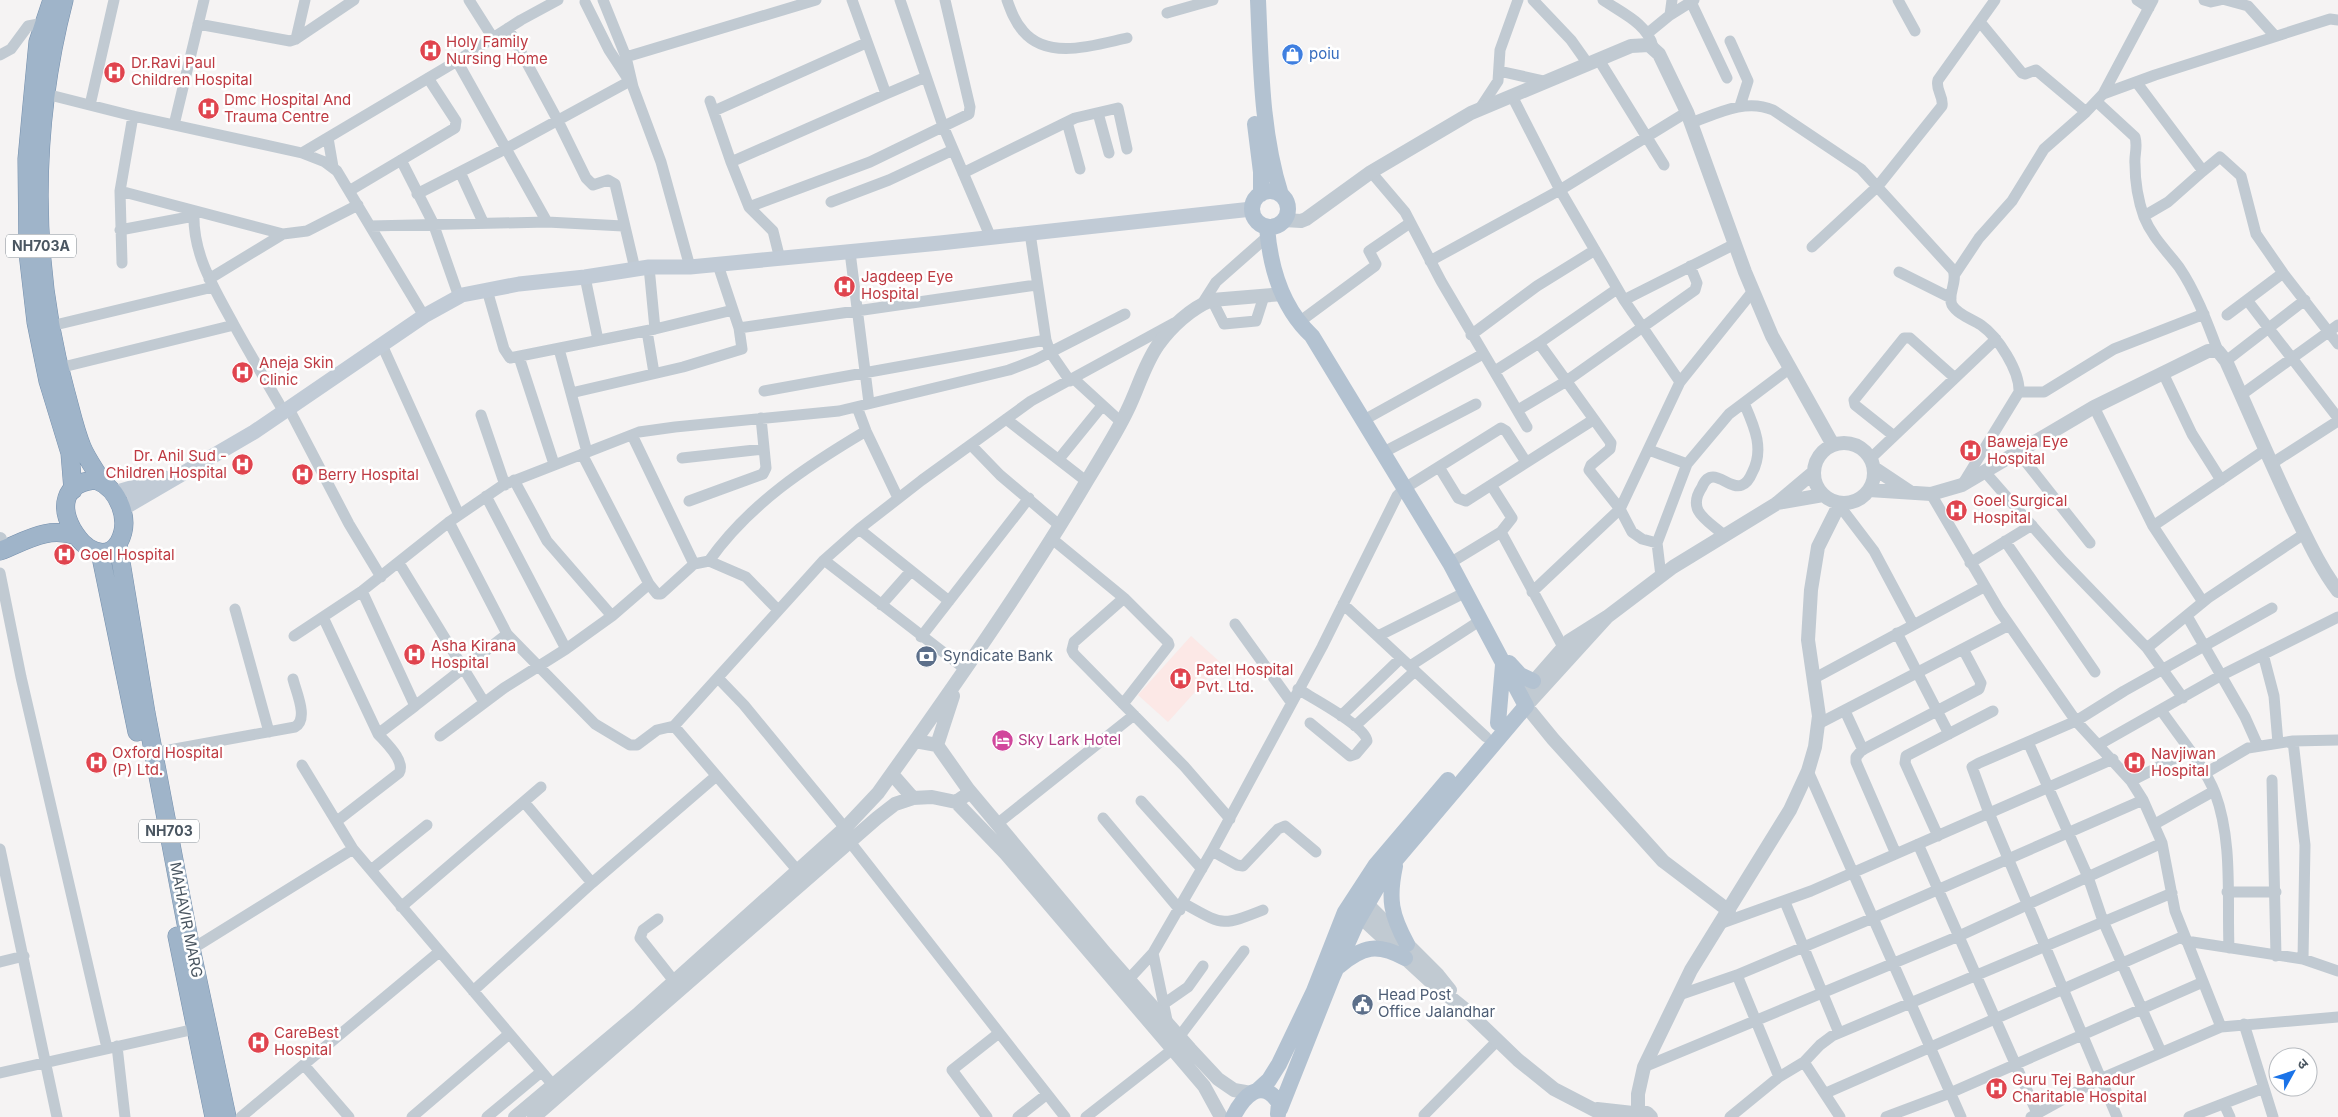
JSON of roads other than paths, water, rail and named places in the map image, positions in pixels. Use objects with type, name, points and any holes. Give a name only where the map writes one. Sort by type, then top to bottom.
[{"type":"highway","name":"NH703A","points":[[52,0],[38,42],[27,159],[28,253],[36,322],[48,381],[70,453],[73,490]]},
{"type":"highway","name":"NH703A","points":[[64,0],[55,37],[46,94],[40,157],[41,249],[51,326],[59,368],[82,448],[108,488]]},
{"type":"highway","points":[[108,488],[96,480],[88,481],[73,490],[68,498],[66,508],[70,526],[76,536],[92,551],[108,551],[118,544]]},
{"type":"highway","name":"NH703","points":[[108,488],[122,509],[124,529],[118,544]]},
{"type":"highway","points":[[0,540],[49,520],[66,508]]},
{"type":"highway","points":[[0,552],[50,532],[63,532],[76,536]]},
{"type":"highway","name":"MAHAVIR MARG","points":[[118,544],[154,753],[192,949],[228,1117]]},
{"type":"highway","name":"MAHAVIR MARG","points":[[100,552],[214,1117]]},
{"type":"main road","points":[[1248,0],[1273,172],[1281,195],[1286,202],[1288,213],[1274,227],[1271,262],[1283,294],[1302,327],[1312,336]]},
{"type":"main road","points":[[1258,0],[1252,98],[1261,172],[1261,194]]},
{"type":"main road","points":[[1274,227],[1255,219],[1252,208],[1257,197],[1261,194],[1272,192],[1281,195]]},
{"type":"main road","points":[[122,509],[254,432],[424,316],[459,297],[519,284],[585,277],[642,268],[718,265],[1030,234],[1252,208]]},
{"type":"main road","points":[[1274,227],[1276,248],[1283,273],[1290,291],[1306,317],[1312,336],[1450,563],[1524,701]]},
{"type":"main road","points":[[108,488],[189,471]]},
{"type":"main road","points":[[1499,655],[1520,675],[1533,681]]},
{"type":"main road","points":[[1498,723],[1504,680],[1499,655]]},
{"type":"main road","points":[[1233,1117],[1244,1098],[1269,1080],[1280,1064],[1358,905],[1375,866],[1498,723],[1524,701]]},
{"type":"main road","points":[[1278,1113],[1337,967],[1358,905],[1524,701]]},
{"type":"main road","points":[[1337,967],[1360,951],[1376,948],[1406,951],[1392,910],[1390,889],[1397,859]]},
{"type":"main road","points":[[1254,1092],[1272,1094],[1279,1103],[1278,1113]]},
{"type":"street","points":[[90,105],[114,0]]},
{"type":"street","points":[[174,125],[204,0]]},
{"type":"street","points":[[296,39],[305,0]]},
{"type":"street","points":[[198,24],[284,41],[296,39],[354,0]]},
{"type":"street","points":[[469,0],[493,38]]},
{"type":"street","points":[[302,153],[457,61],[508,28],[558,0]]},
{"type":"street","points":[[598,0],[584,1],[609,50],[632,84]]},
{"type":"street","points":[[603,0],[626,57],[632,84],[661,162],[690,267]]},
{"type":"street","points":[[626,57],[816,0]]},
{"type":"street","points":[[852,0],[886,94]]},
{"type":"street","points":[[900,0],[942,126],[991,238]]},
{"type":"street","points":[[750,206],[870,162],[971,111],[944,0]]},
{"type":"street","points":[[1007,0],[1023,32],[1032,40],[1046,46],[1088,47],[1127,38]]},
{"type":"street","points":[[1167,13],[1213,0]]},
{"type":"street","points":[[1479,110],[1495,87],[1499,71],[1500,50],[1518,0]]},
{"type":"street","points":[[1532,0],[1594,62],[1664,165]]},
{"type":"street","points":[[1603,0],[1648,33],[1653,47],[1659,54],[1689,118],[1735,244],[1772,336],[1833,445]]},
{"type":"street","points":[[1670,15],[1672,0]]},
{"type":"street","points":[[1898,0],[1915,31]]},
{"type":"street","points":[[1812,247],[1878,186],[1942,106],[1943,100],[1937,86],[1938,80],[1995,0]]},
{"type":"street","points":[[1962,485],[2018,392],[2018,379],[1996,339],[1981,325],[1958,311],[1954,306],[1951,298],[1955,274],[1979,238],[2012,201],[2044,149],[2100,98],[2151,4],[2137,0]]},
{"type":"street","points":[[2204,0],[2211,2],[2220,0]]},
{"type":"street","points":[[2226,0],[2248,6],[2274,36]]},
{"type":"street","points":[[1648,33],[1670,15],[1692,1],[1727,78]]},
{"type":"street","points":[[2100,98],[2137,83],[2274,36],[2330,19],[2338,20]]},
{"type":"street","points":[[1980,22],[2022,73],[2026,74],[2035,69],[2086,112]]},
{"type":"street","points":[[0,54],[11,49],[28,26],[44,23]]},
{"type":"street","points":[[508,28],[589,182],[594,186],[608,180],[613,182],[623,226],[642,268],[651,330],[654,373]]},
{"type":"street","points":[[1730,41],[1748,81],[1740,106]]},
{"type":"street","points":[[780,258],[773,231],[750,206],[731,162],[712,106],[866,43]]},
{"type":"street","points":[[1207,302],[1216,282],[1274,227],[1301,221],[1371,172],[1479,110],[1544,81],[1631,46],[1644,44],[1653,47]]},
{"type":"street","points":[[457,61],[547,222]]},
{"type":"street","points":[[1499,71],[1544,81]]},
{"type":"street","points":[[731,162],[926,77]]},
{"type":"street","points":[[349,190],[452,131],[456,124],[428,78]]},
{"type":"street","points":[[2137,83],[2203,171]]},
{"type":"street","points":[[417,194],[557,120],[632,84]]},
{"type":"street","points":[[46,94],[133,116],[302,153],[333,167]]},
{"type":"street","points":[[1512,96],[1560,190],[1594,250],[1641,327],[1680,382]]},
{"type":"street","points":[[2100,98],[2135,138],[2137,144],[2135,171],[2139,199],[2144,216],[2156,240],[2182,273],[2204,314],[2304,534],[2326,576],[2338,592]]},
{"type":"street","points":[[1430,262],[1560,190],[1646,136],[1689,118],[1740,106],[1763,107],[1779,114],[1861,169],[1955,274]]},
{"type":"street","points":[[963,173],[1067,122],[1118,108],[1127,149]]},
{"type":"street","points":[[1098,113],[1109,153]]},
{"type":"street","points":[[122,263],[120,191],[133,116]]},
{"type":"street","points":[[1067,122],[1080,169]]},
{"type":"street","points":[[328,138],[333,167],[349,190],[424,316]]},
{"type":"street","points":[[831,202],[889,180],[953,150]]},
{"type":"street","points":[[2144,216],[2168,202],[2220,158],[2238,172],[2256,234],[2304,300],[2333,328],[2338,344]]},
{"type":"street","points":[[402,160],[417,194],[433,223],[459,297]]},
{"type":"street","points":[[460,172],[483,222]]},
{"type":"street","points":[[1371,172],[1401,206],[1471,335],[1495,371],[1527,427]]},
{"type":"street","points":[[120,191],[194,213],[283,234],[307,231],[358,205]]},
{"type":"street","points":[[120,230],[194,213]]},
{"type":"street","points":[[194,213],[196,244],[211,283],[234,325],[287,410],[349,524],[381,577]]},
{"type":"street","points":[[370,226],[433,223],[547,222],[623,226]]},
{"type":"street","points":[[1306,317],[1375,266],[1376,263],[1369,251],[1410,223]]},
{"type":"street","points":[[51,326],[211,283],[283,234]]},
{"type":"street","points":[[1030,234],[1036,284],[1050,352],[1072,380],[1121,422]]},
{"type":"street","points":[[1624,300],[1735,244]]},
{"type":"street","points":[[1471,335],[1537,286],[1594,250]]},
{"type":"street","points":[[850,252],[869,404]]},
{"type":"street","points":[[571,393],[683,367],[740,350],[743,347],[739,328],[718,265]]},
{"type":"street","points":[[1518,410],[1565,382],[1696,288],[1697,283],[1690,266]]},
{"type":"street","points":[[1899,272],[1951,298]]},
{"type":"street","points":[[2227,315],[2283,273]]},
{"type":"street","points":[[585,277],[598,340]]},
{"type":"street","points":[[739,328],[1036,284]]},
{"type":"street","points":[[1495,371],[1617,289]]},
{"type":"street","points":[[487,290],[506,354],[510,358],[651,330],[733,310]]},
{"type":"street","points":[[1532,592],[1620,510],[1680,382],[1753,291]]},
{"type":"street","points":[[449,522],[507,634],[538,668],[595,724],[630,745],[638,745],[657,730],[674,726],[824,560],[898,498],[1006,419],[1032,401],[1186,316],[1207,302],[1283,294]]},
{"type":"street","points":[[1207,302],[1224,324],[1232,324],[1256,321],[1264,296]]},
{"type":"street","points":[[2247,300],[2293,357],[2338,420],[2271,464]]},
{"type":"street","points":[[2222,356],[2270,327],[2304,300]]},
{"type":"street","points":[[294,636],[362,591],[449,522],[486,496],[509,482],[554,464],[632,435],[675,427],[808,415],[857,407],[1009,370],[1126,314]]},
{"type":"street","points":[[2018,392],[2044,392],[2114,349],[2204,314]]},
{"type":"street","points":[[515,1117],[674,981],[864,810],[892,774],[962,674],[1060,525],[1121,422],[1156,348],[1166,334],[1186,316]]},
{"type":"street","points":[[59,368],[234,325]]},
{"type":"street","points":[[2241,395],[2333,328]]},
{"type":"street","points":[[1894,436],[1855,405],[1854,400],[1904,338],[1910,338],[1955,378]]},
{"type":"street","points":[[1633,1114],[1644,1068],[1678,995],[1691,970],[1790,810],[1808,772],[1818,724],[1818,707],[1812,679],[1808,640],[1815,559],[1823,534],[1840,504],[1855,501],[1869,490],[1874,480],[1872,463],[1894,436],[1996,339]]},
{"type":"street","points":[[764,391],[1046,340]]},
{"type":"street","points":[[1539,343],[1611,445],[1609,450],[1591,465],[1590,470],[1620,510],[1636,536],[1657,543]]},
{"type":"street","points":[[382,345],[459,515]]},
{"type":"street","points":[[558,349],[571,393],[584,453],[655,593],[659,595],[694,564],[710,561],[746,578],[778,610]]},
{"type":"street","points":[[1869,490],[1931,494],[1962,485],[2094,407],[2208,351],[2222,356]]},
{"type":"street","points":[[1364,420],[1483,354]]},
{"type":"street","points":[[519,357],[554,464]]},
{"type":"street","points":[[1661,576],[1657,543],[1687,464],[1722,421],[1790,368]]},
{"type":"street","points":[[2163,373],[2192,434],[2221,480]]},
{"type":"street","points":[[1724,535],[1697,512],[1695,503],[1707,479],[1714,477],[1737,486],[1742,485],[1748,480],[1754,469],[1758,448],[1756,436],[1744,403]]},
{"type":"street","points":[[1384,452],[1476,404]]},
{"type":"street","points":[[1058,459],[1102,406]]},
{"type":"street","points":[[857,407],[866,431],[898,498]]},
{"type":"street","points":[[2094,407],[2153,526],[2204,602]]},
{"type":"street","points":[[481,415],[509,482],[547,541],[612,616]]},
{"type":"street","points":[[689,501],[760,476],[766,468],[761,418]]},
{"type":"street","points":[[1006,419],[1086,481]]},
{"type":"street","points":[[1439,467],[1461,500],[1466,501],[1593,420]]},
{"type":"street","points":[[1128,980],[1153,953],[1230,819],[1343,604],[1392,503],[1405,488],[1501,428],[1506,431],[1526,462]]},
{"type":"street","points":[[710,561],[740,523],[762,502],[827,454],[866,431]]},
{"type":"street","points":[[632,435],[694,564]]},
{"type":"street","points":[[1913,494],[1872,463],[1864,450],[1853,444],[1833,445],[1820,454],[1814,472],[1817,487],[1823,495],[1840,504],[1874,550],[1913,624]]},
{"type":"street","points":[[971,445],[1000,475],[1060,525]]},
{"type":"street","points":[[682,458],[764,449]]},
{"type":"street","points":[[1649,450],[1687,464]]},
{"type":"street","points":[[2153,526],[2265,450]]},
{"type":"street","points":[[2018,452],[2090,543]]},
{"type":"street","points":[[1524,701],[1533,681],[1569,640],[1607,616],[1661,576],[1776,504],[1814,472]]},
{"type":"street","points":[[1985,472],[2062,560],[2147,648],[2164,669],[2183,698]]},
{"type":"street","points":[[1450,563],[1501,532],[1512,518],[1491,485]]},
{"type":"street","points":[[1931,494],[1984,587],[2009,625],[2076,721],[2113,759],[2131,780],[2144,800],[2162,843],[2172,893],[2185,938],[2221,1027]]},
{"type":"street","points":[[1776,504],[1823,495]]},
{"type":"street","points":[[486,496],[566,649]]},
{"type":"street","points":[[921,637],[1029,498]]},
{"type":"street","points":[[1970,563],[2032,524]]},
{"type":"street","points":[[859,529],[949,601]]},
{"type":"street","points":[[1501,532],[1532,592],[1564,647]]},
{"type":"street","points":[[2147,648],[2204,602],[2304,534]]},
{"type":"street","points":[[1051,538],[1124,598],[1165,637],[1169,646],[1123,704]]},
{"type":"street","points":[[2005,541],[2095,672]]},
{"type":"street","points":[[824,560],[921,637],[962,674]]},
{"type":"street","points":[[398,563],[465,668],[484,702]]},
{"type":"street","points":[[881,605],[911,570]]},
{"type":"street","points":[[0,573],[25,697],[112,1047],[125,1117]]},
{"type":"street","points":[[440,736],[484,702],[538,668],[612,616],[649,584]]},
{"type":"street","points":[[1812,679],[1984,587]]},
{"type":"street","points":[[362,591],[415,706]]},
{"type":"street","points":[[1378,636],[1466,592]]},
{"type":"street","points":[[1124,598],[1074,642],[1072,650],[1230,819]]},
{"type":"street","points":[[1343,604],[1486,737]]},
{"type":"street","points":[[2117,1117],[2100,1079],[2084,1033],[1989,813],[1972,767],[2076,721],[2124,691],[2272,608]]},
{"type":"street","points":[[235,609],[269,732]]},
{"type":"street","points":[[323,616],[378,734],[400,762],[402,769],[400,773],[337,821]]},
{"type":"street","points":[[1524,701],[1607,616]]},
{"type":"street","points":[[2187,616],[2245,718],[2258,746]]},
{"type":"street","points":[[2100,744],[2220,676],[2338,616]]},
{"type":"street","points":[[1355,726],[1413,669],[1481,620]]},
{"type":"street","points":[[1235,624],[1291,702]]},
{"type":"street","points":[[1818,724],[2009,625]]},
{"type":"street","points":[[1897,633],[1949,734]]},
{"type":"street","points":[[378,734],[507,634]]},
{"type":"street","points":[[1896,854],[1856,762],[1857,754],[1938,712],[1981,686],[1963,649]]},
{"type":"street","points":[[2263,654],[2274,696],[2278,743]]},
{"type":"street","points":[[1341,716],[1401,658]]},
{"type":"street","points":[[936,744],[962,674]]},
{"type":"street","points":[[718,678],[744,705],[845,828]]},
{"type":"street","points":[[154,753],[295,727],[302,721],[293,679]]},
{"type":"street","points":[[1298,689],[1364,732],[1367,741],[1352,756],[1310,723]]},
{"type":"street","points":[[1524,701],[1553,739],[1663,861],[1725,917]]},
{"type":"street","points":[[1845,710],[1863,750]]},
{"type":"street","points":[[1938,836],[1905,759],[1908,754],[1993,710]]},
{"type":"street","points":[[2161,710],[2190,751],[2214,791],[2224,822],[2229,948]]},
{"type":"street","points":[[997,824],[1134,715]]},
{"type":"street","points":[[674,726],[715,777],[798,871]]},
{"type":"street","points":[[2204,774],[2240,752],[2258,746],[2294,741],[2338,740]]},
{"type":"street","points":[[2294,741],[2305,845],[2303,959]]},
{"type":"street","points":[[915,742],[936,744],[968,789],[1168,1025]]},
{"type":"street","points":[[2028,742],[2088,877],[2103,921],[2162,1052]]},
{"type":"street","points":[[2131,780],[2190,751]]},
{"type":"street","points":[[1725,917],[1785,902],[2113,759]]},
{"type":"street","points":[[302,765],[353,848],[438,952],[553,1085]]},
{"type":"street","points":[[1808,772],[1960,1117]]},
{"type":"street","points":[[892,774],[913,798]]},
{"type":"street","points":[[473,991],[592,883],[715,777]]},
{"type":"street","points":[[2272,780],[2276,956]]},
{"type":"street","points":[[401,907],[541,787]]},
{"type":"street","points":[[956,802],[966,794],[968,789]]},
{"type":"street","points":[[2155,824],[2214,791]]},
{"type":"street","points":[[534,1117],[895,804],[913,798],[932,797],[956,802],[1006,854],[1176,1043],[1218,1079],[1234,1090],[1254,1092]]},
{"type":"street","points":[[1678,995],[1737,975],[1804,947],[2144,800]]},
{"type":"street","points":[[1141,801],[1202,868]]},
{"type":"street","points":[[524,802],[592,883]]},
{"type":"street","points":[[1104,818],[1181,906],[1217,921],[1224,922],[1233,922],[1263,910]]},
{"type":"street","points":[[371,870],[427,825]]},
{"type":"street","points":[[1212,851],[1237,865],[1243,866],[1278,829],[1285,826],[1316,852]]},
{"type":"street","points":[[850,842],[1065,1117]]},
{"type":"street","points":[[1644,1068],[1958,936],[2162,843]]},
{"type":"street","points":[[1918,844],[2016,1065],[2034,1115],[2100,1079],[2221,1027],[2338,1017]]},
{"type":"street","points":[[192,949],[353,848]]},
{"type":"street","points":[[0,849],[57,1117]]},
{"type":"street","points":[[2227,892],[2276,892]]},
{"type":"street","points":[[1730,1117],[1779,1078],[1804,1062],[1825,1040],[2172,893]]},
{"type":"street","points":[[1785,902],[1840,1033]]},
{"type":"street","points":[[1358,905],[1406,951],[1438,974],[1467,1011],[1497,1041],[1554,1089],[1608,1117]]},
{"type":"street","points":[[658,919],[643,930],[640,938],[674,981]]},
{"type":"street","points":[[1826,1093],[2063,988],[2185,938],[2229,948],[2303,959],[2338,972]]},
{"type":"street","points":[[1086,1117],[1176,1043],[1244,951]]},
{"type":"street","points":[[242,1117],[438,952]]},
{"type":"street","points":[[1153,953],[1165,1003],[1168,1025],[1176,1043],[1204,1086],[1221,1117]]},
{"type":"street","points":[[0,962],[24,956]]},
{"type":"street","points":[[1165,1003],[1188,987],[1203,966]]},
{"type":"street","points":[[1737,975],[1779,1078]]},
{"type":"street","points":[[1886,1117],[2016,1065],[2084,1033],[2203,982]]},
{"type":"street","points":[[2244,1024],[2273,1117]]},
{"type":"street","points":[[0,1073],[195,1028]]},
{"type":"street","points":[[987,1117],[952,1070],[999,1033]]},
{"type":"street","points":[[412,1117],[509,1034]]},
{"type":"street","points":[[1424,1115],[1497,1041]]},
{"type":"street","points":[[1804,1062],[1840,1117]]},
{"type":"street","points":[[304,1065],[346,1116]]},
{"type":"street","points":[[487,1117],[541,1072]]},
{"type":"street","points":[[2189,1117],[2264,1088]]},
{"type":"street","points":[[1018,1117],[1046,1095]]},
{"type":"street","points":[[2224,1104],[2230,1117]]},
{"type":"street","points":[[1588,1108],[1633,1114],[1647,1113],[1651,1117]]},
{"type":"place","name":"Holy Family Nursing Home","points":[[430,51]]},
{"type":"place","name":"poiu","points":[[1293,54]]},
{"type":"place","name":"Dr.Ravi Paul Children Hospital","points":[[115,72]]},
{"type":"place","name":"Dmc Hospital And Trauma Centre","points":[[208,109]]},
{"type":"place","name":"Jagdeep Eye Hospital","points":[[845,286]]},
{"type":"place","name":"Aneja Skin Clinic","points":[[243,372]]},
{"type":"place","name":"Baweja Eye Hospital","points":[[1971,451]]},
{"type":"place","name":"Dr. Anil Sud - Children Hospital","points":[[243,465]]},
{"type":"place","name":"Berry Hospital","points":[[302,475]]},
{"type":"place","name":"Goel Surgical Hospital","points":[[1957,510]]},
{"type":"place","name":"Goel Hospital","points":[[64,555]]},
{"type":"place","name":"Asha Kirana Hospital","points":[[415,655]]},
{"type":"place","name":"Syndicate Bank","points":[[927,656]]},
{"type":"place","name":"Patel Hospital Pvt. Ltd.","points":[[1180,679]]},
{"type":"place","name":"Sky Lark Hotel","points":[[1002,740]]},
{"type":"place","name":"Oxford Hospital (P) Ltd.","points":[[96,762]]},
{"type":"place","name":"Navjiwan Hospital","points":[[2135,763]]},
{"type":"place","name":"Head Post Office Jalandhar","points":[[1362,1004]]},
{"type":"place","name":"CareBest Hospital","points":[[258,1042]]},
{"type":"place","name":"Guru Tej Bahadur Charitable Hospital","points":[[1996,1089]]}]
